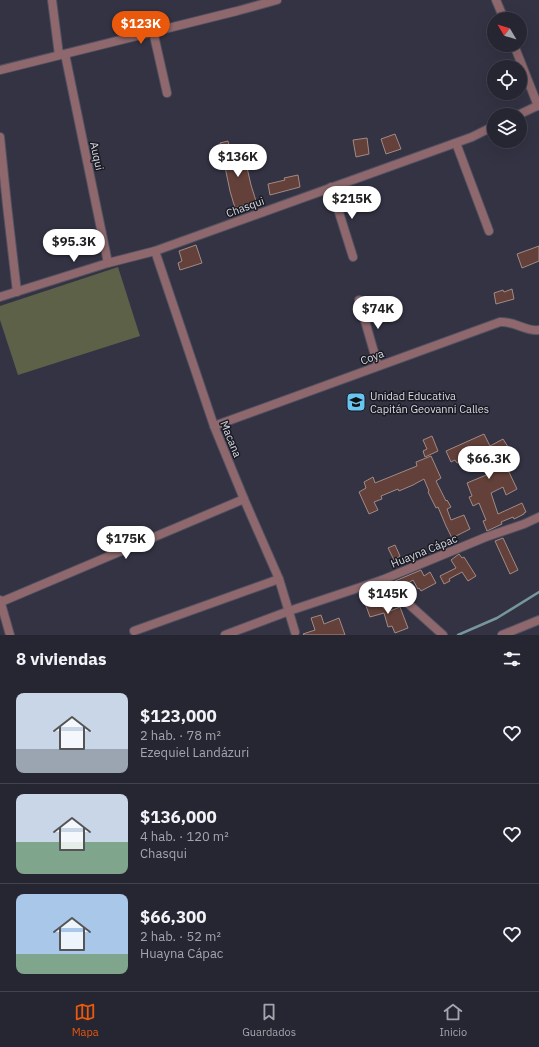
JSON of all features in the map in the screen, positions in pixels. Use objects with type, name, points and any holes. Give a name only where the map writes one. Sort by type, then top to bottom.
[{"type":"street","name":"Auqui","points":[[52,0],[62,54],[108,263]]},
{"type":"street","points":[[0,70],[277,0]]},
{"type":"street","points":[[496,0],[501,12]]},
{"type":"street","points":[[153,31],[166,93]]},
{"type":"street","points":[[517,52],[538,106],[527,111]]},
{"type":"street","name":"Chasqui","points":[[0,298],[108,263],[155,251],[472,137],[487,130]]},
{"type":"street","points":[[0,137],[17,292]]},
{"type":"street","points":[[456,142],[489,232]]},
{"type":"street","points":[[331,187],[353,258]]},
{"type":"street","name":"Macana","points":[[155,251],[214,426],[279,579],[295,632]]},
{"type":"street","points":[[359,300],[378,366]]},
{"type":"street","name":"Coya","points":[[214,426],[500,322],[513,323],[533,331],[539,330]]},
{"type":"street","points":[[10,635],[0,601],[244,499]]},
{"type":"street","name":"Huayna Cápac","points":[[225,635],[289,611],[382,580],[539,517]]},
{"type":"street","points":[[134,631],[279,579]]},
{"type":"street","points":[[382,580],[443,635]]},
{"type":"street","points":[[502,635],[539,620]]},
{"type":"green space","points":[[118,267],[140,336],[18,375],[0,320],[0,306]]},
{"type":"building","points":[[395,134],[401,149],[386,154],[381,139]]},
{"type":"building","points":[[367,138],[369,154],[356,157],[353,140]]},
{"type":"building","points":[[228,141],[233,162],[245,159],[256,201],[235,208],[220,143]]},
{"type":"building","points":[[298,175],[300,187],[270,195],[268,184]]},
{"type":"building","points":[[196,245],[202,263],[180,270],[178,263],[182,261],[179,251]]},
{"type":"building","points":[[539,246],[539,261],[522,268],[517,254]]},
{"type":"building","points":[[512,289],[514,299],[496,304],[494,293]]},
{"type":"building","points":[[484,434],[490,446],[503,439],[510,450],[501,455],[517,489],[506,495],[503,487],[491,493],[498,514],[522,503],[526,512],[514,519],[513,517],[501,522],[502,524],[487,531],[483,521],[486,520],[479,503],[473,506],[469,497],[472,496],[467,483],[497,469],[491,456],[489,457],[486,450],[457,463],[455,460],[451,462],[446,451]]},
{"type":"building","points":[[432,436],[438,451],[425,457],[423,451],[427,449],[423,440]]},
{"type":"building","points":[[431,456],[441,478],[436,481],[446,501],[447,500],[451,507],[447,509],[451,520],[464,515],[470,529],[452,538],[438,507],[436,508],[428,492],[429,491],[424,479],[399,491],[398,489],[381,496],[382,499],[374,502],[378,510],[369,514],[359,492],[366,488],[364,482],[373,477],[375,483],[417,466],[416,462]]},
{"type":"building","points":[[503,538],[518,570],[510,574],[495,541]]},
{"type":"building","points":[[395,545],[400,556],[394,560],[388,548]]},
{"type":"building","points":[[459,554],[462,558],[464,557],[476,576],[468,581],[462,572],[449,579],[450,581],[444,584],[440,576],[456,568],[451,560]]},
{"type":"building","points":[[421,570],[424,576],[430,572],[436,583],[421,591],[419,588],[418,589],[413,580],[400,588],[395,581]]},
{"type":"building","points":[[379,598],[383,608],[388,606],[390,611],[400,607],[408,628],[395,633],[392,626],[388,627],[384,613],[370,617],[365,603]]},
{"type":"building","points":[[321,615],[324,624],[339,618],[345,635],[304,635],[303,634],[315,630],[311,618]]},
{"type":"waterway","points":[[458,635],[497,618],[539,592]]},
{"type":"place","name":"Unidad Educativa Capitán Geovanni Calles","points":[[356,402]]}]
